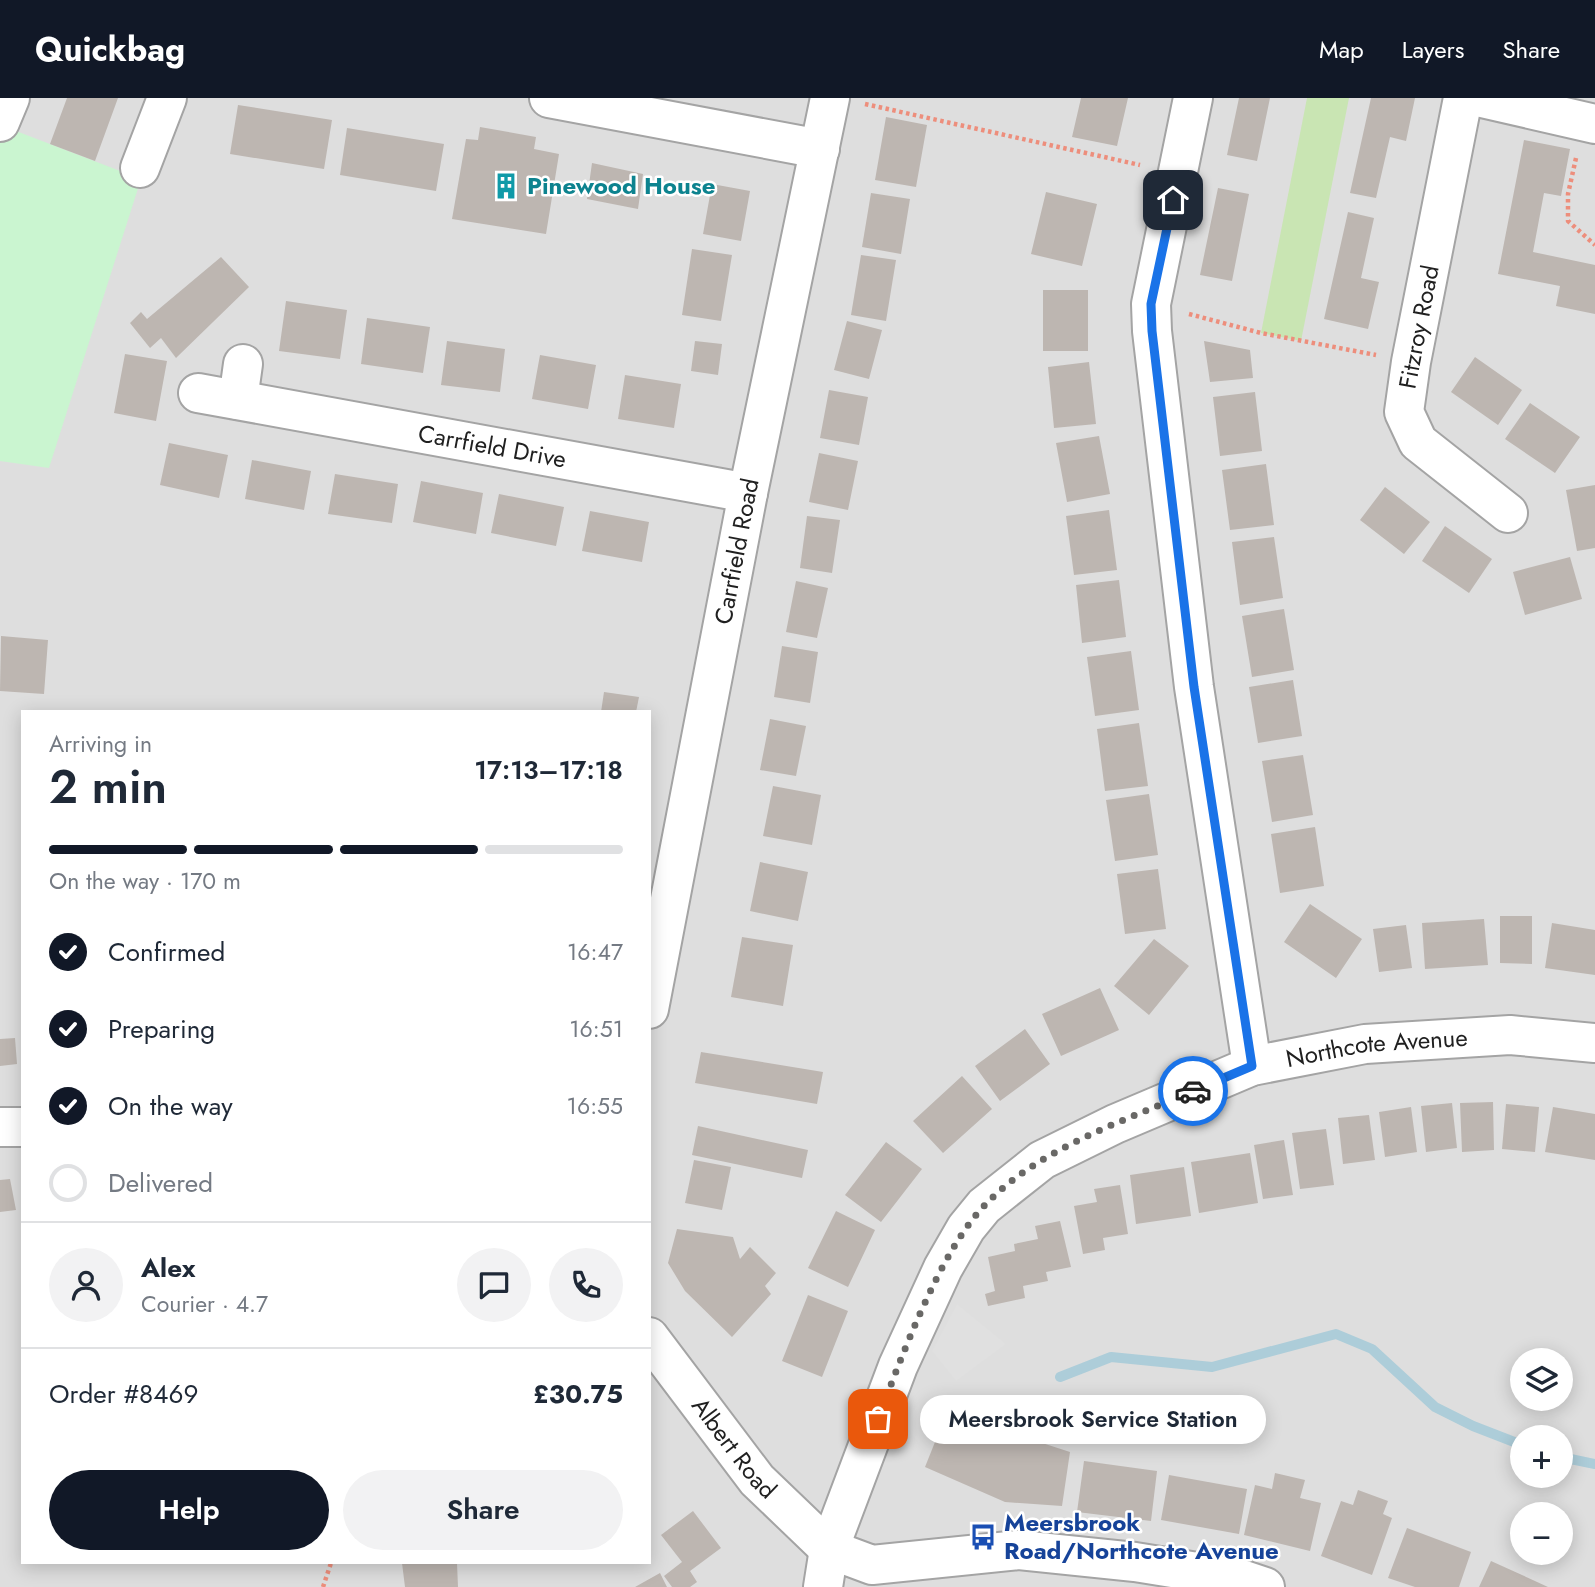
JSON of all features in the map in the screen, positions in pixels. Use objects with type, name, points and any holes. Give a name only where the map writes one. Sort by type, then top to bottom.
[{"type":"street","points":[[0,122],[10,98]]},
{"type":"street","points":[[140,168],[167,98]]},
{"type":"street","points":[[549,98],[820,149]]},
{"type":"street","points":[[1193,98],[1151,304],[1194,687],[1252,1066]]},
{"type":"street","name":"Fitzroy Road","points":[[1463,98],[1411,362],[1404,412],[1418,442],[1508,513]]},
{"type":"street","points":[[1482,98],[1590,123]]},
{"type":"street","name":"Carrfield Road","points":[[651,999],[748,493],[820,149],[845,101]]},
{"type":"street","name":"Carrfield Drive","points":[[198,393],[241,382],[748,493]]},
{"type":"street","name":"Northcote Avenue","points":[[823,1587],[829,1549],[898,1366],[943,1268],[966,1228],[984,1206],[1042,1160],[1115,1124],[1252,1066],[1365,1044],[1510,1035],[1595,1043]]},
{"type":"street","points":[[0,1127],[21,1127]]},
{"type":"street","name":"Albert Road","points":[[651,1340],[757,1480],[829,1549]]},
{"type":"street","points":[[829,1549],[872,1565],[1019,1550],[1135,1562],[1248,1585]]},
{"type":"path","points":[[845,101],[1179,174]]},
{"type":"path","points":[[1590,123],[1567,194],[1568,221],[1595,245]]},
{"type":"path","points":[[1151,304],[1261,333],[1411,362]]},
{"type":"path","points":[[323,1587],[331,1564]]},
{"type":"shaded area","points":[[0,98],[1595,98],[1595,1587],[0,1587]]},
{"type":"shaded area","points":[[957,1304],[1006,1344],[956,1381],[932,1351]]},
{"type":"green space","points":[[1307,98],[1349,98],[1301,341],[1261,333]]},
{"type":"green space","points":[[3,126],[141,179],[49,468],[0,461],[0,135]]},
{"type":"building","points":[[67,98],[118,98],[95,161],[50,144]]},
{"type":"building","points":[[1081,98],[1128,98],[1117,146],[1072,137]]},
{"type":"building","points":[[1239,98],[1270,98],[1257,161],[1227,155]]},
{"type":"building","points":[[1371,98],[1415,98],[1406,141],[1390,137],[1376,198],[1350,193]]},
{"type":"building","points":[[238,105],[332,120],[324,169],[230,154]]},
{"type":"building","points":[[886,117],[927,125],[916,187],[875,180]]},
{"type":"building","name":"Pinewood House","points":[[480,127],[536,137],[534,149],[559,154],[546,234],[452,219],[466,139],[478,140]]},
{"type":"building","points":[[347,128],[444,144],[436,191],[340,175]]},
{"type":"building","points":[[1524,140],[1570,149],[1561,196],[1544,193],[1533,252],[1595,265],[1595,314],[1556,306],[1560,286],[1498,274]]},
{"type":"building","points":[[592,163],[643,174],[638,209],[587,199]]},
{"type":"building","points":[[712,184],[750,191],[741,241],[703,234]]},
{"type":"building","points":[[1218,188],[1249,194],[1232,281],[1200,275]]},
{"type":"building","points":[[1046,192],[1097,204],[1082,266],[1031,254]]},
{"type":"building","points":[[871,193],[910,199],[901,254],[862,247]]},
{"type":"building","points":[[1348,212],[1374,218],[1361,278],[1379,282],[1368,329],[1324,319]]},
{"type":"building","points":[[692,249],[732,255],[721,321],[682,315]]},
{"type":"building","points":[[861,255],[896,260],[886,321],[851,315]]},
{"type":"building","points":[[221,257],[249,287],[176,358],[161,338],[150,348],[130,323],[141,312],[147,319]]},
{"type":"building","points":[[1043,290],[1088,290],[1088,351],[1043,351]]},
{"type":"building","points":[[286,301],[347,310],[340,359],[279,351]]},
{"type":"building","points":[[367,318],[430,327],[423,373],[361,364]]},
{"type":"building","points":[[847,321],[882,330],[869,379],[834,370]]},
{"type":"building","points":[[447,341],[505,349],[500,392],[441,385]]},
{"type":"building","points":[[695,341],[722,344],[718,375],[691,371]]},
{"type":"building","points":[[1204,341],[1250,350],[1253,378],[1210,382]]},
{"type":"building","points":[[125,354],[167,361],[156,421],[114,413]]},
{"type":"building","points":[[540,355],[596,365],[588,409],[532,399]]},
{"type":"building","points":[[1475,357],[1522,390],[1498,425],[1451,392]]},
{"type":"building","points":[[1089,362],[1096,424],[1054,428],[1048,367]]},
{"type":"building","points":[[625,375],[681,384],[674,428],[618,419]]},
{"type":"building","points":[[829,390],[868,397],[859,445],[820,438]]},
{"type":"building","points":[[1255,392],[1262,451],[1220,456],[1213,397]]},
{"type":"building","points":[[1530,403],[1580,437],[1555,473],[1505,439]]},
{"type":"building","points":[[1099,436],[1110,494],[1067,502],[1056,443]]},
{"type":"building","points":[[169,443],[228,455],[219,498],[160,485]]},
{"type":"building","points":[[819,453],[858,461],[848,510],[809,502]]},
{"type":"building","points":[[252,460],[311,471],[304,510],[245,499]]},
{"type":"building","points":[[1266,464],[1274,525],[1230,530],[1222,470]]},
{"type":"building","points":[[335,474],[398,484],[392,523],[328,514]]},
{"type":"building","points":[[421,481],[483,493],[476,534],[413,522]]},
{"type":"building","points":[[1595,485],[1595,548],[1577,551],[1566,490]]},
{"type":"building","points":[[1385,487],[1430,522],[1404,554],[1360,520]]},
{"type":"building","points":[[499,494],[564,507],[556,546],[491,533]]},
{"type":"building","points":[[1109,510],[1117,570],[1074,575],[1066,516]]},
{"type":"building","points":[[590,511],[649,522],[642,562],[582,551]]},
{"type":"building","points":[[807,516],[840,520],[832,573],[800,568]]},
{"type":"building","points":[[1445,526],[1492,559],[1469,593],[1422,561]]},
{"type":"building","points":[[1274,537],[1283,598],[1240,605],[1232,542]]},
{"type":"building","points":[[1570,557],[1582,599],[1525,615],[1513,572]]},
{"type":"building","points":[[1119,580],[1126,637],[1082,643],[1076,585]]},
{"type":"building","points":[[796,581],[828,588],[817,638],[786,632]]},
{"type":"building","points":[[1284,609],[1294,670],[1252,677],[1242,616]]},
{"type":"building","points":[[1,636],[48,640],[44,694],[0,691]]},
{"type":"building","points":[[782,646],[818,652],[810,703],[774,697]]},
{"type":"building","points":[[1131,651],[1139,710],[1095,716],[1087,657]]},
{"type":"building","points":[[1293,680],[1302,736],[1258,743],[1249,687]]},
{"type":"building","points":[[604,692],[639,697],[636,710],[601,710]]},
{"type":"building","points":[[770,719],[806,726],[796,776],[760,770]]},
{"type":"building","points":[[1139,723],[1148,786],[1105,791],[1097,729]]},
{"type":"building","points":[[1303,755],[1313,815],[1272,822],[1262,761]]},
{"type":"building","points":[[773,786],[821,795],[812,845],[763,836]]},
{"type":"building","points":[[1149,794],[1158,855],[1115,861],[1106,800]]},
{"type":"building","points":[[1315,827],[1324,886],[1280,893],[1271,834]]},
{"type":"building","points":[[760,862],[808,872],[798,921],[750,911]]},
{"type":"building","points":[[1158,869],[1166,929],[1125,934],[1117,874]]},
{"type":"building","points":[[1310,904],[1362,939],[1336,978],[1284,942]]},
{"type":"building","points":[[1500,916],[1532,916],[1532,964],[1500,963]]},
{"type":"building","points":[[1484,919],[1488,965],[1425,969],[1422,923]]},
{"type":"building","points":[[1552,923],[1595,930],[1595,975],[1545,968]]},
{"type":"building","points":[[1406,925],[1412,968],[1379,972],[1373,929]]},
{"type":"building","points":[[742,937],[793,945],[783,1006],[731,997]]},
{"type":"building","points":[[1154,939],[1189,966],[1149,1015],[1114,986]]},
{"type":"building","points":[[1100,988],[1119,1030],[1061,1056],[1042,1014]]},
{"type":"building","points":[[1025,1029],[1050,1064],[1000,1101],[975,1066]]},
{"type":"building","points":[[15,1038],[17,1064],[0,1066],[0,1039]]},
{"type":"building","points":[[701,1052],[823,1072],[817,1104],[695,1083]]},
{"type":"building","points":[[962,1076],[992,1109],[943,1153],[913,1121]]},
{"type":"building","points":[[1493,1102],[1494,1150],[1462,1152],[1460,1103]]},
{"type":"building","points":[[1452,1103],[1457,1148],[1426,1152],[1421,1106]]},
{"type":"building","points":[[1506,1104],[1539,1107],[1535,1152],[1502,1149]]},
{"type":"building","points":[[1411,1107],[1417,1152],[1385,1157],[1379,1112]]},
{"type":"building","points":[[1553,1107],[1595,1114],[1595,1160],[1545,1152]]},
{"type":"building","points":[[1369,1115],[1375,1160],[1343,1164],[1338,1118]]},
{"type":"building","points":[[698,1126],[808,1150],[802,1178],[692,1155]]},
{"type":"building","points":[[1326,1129],[1334,1185],[1300,1189],[1292,1133]]},
{"type":"building","points":[[1284,1140],[1293,1195],[1263,1199],[1254,1145]]},
{"type":"building","points":[[886,1142],[922,1169],[881,1222],[845,1195]]},
{"type":"building","points":[[1250,1153],[1258,1203],[1199,1213],[1191,1162]]},
{"type":"building","points":[[694,1160],[731,1167],[722,1210],[685,1203]]},
{"type":"building","points":[[1184,1167],[1191,1216],[1136,1224],[1130,1175]]},
{"type":"building","points":[[10,1179],[16,1210],[0,1212],[0,1180]]},
{"type":"building","points":[[1120,1185],[1128,1234],[1103,1238],[1105,1250],[1083,1254],[1074,1206],[1097,1202],[1094,1189]]},
{"type":"building","points":[[836,1211],[875,1230],[848,1287],[808,1268]]},
{"type":"building","points":[[1060,1221],[1071,1267],[1046,1272],[1048,1281],[1023,1286],[1025,1298],[988,1306],[985,1294],[995,1291],[988,1257],[1015,1251],[1014,1244],[1038,1239],[1035,1226]]},
{"type":"building","points":[[677,1229],[733,1237],[740,1259],[750,1247],[776,1273],[765,1286],[771,1294],[732,1337],[685,1291],[668,1263]]},
{"type":"building","points":[[808,1295],[848,1311],[822,1377],[782,1361]]},
{"type":"building","points":[[947,1412],[1070,1452],[1062,1506],[1005,1502],[925,1467]]},
{"type":"building","points":[[1084,1461],[1157,1471],[1151,1521],[1077,1512]]},
{"type":"building","points":[[1275,1473],[1305,1480],[1300,1498],[1321,1503],[1310,1551],[1244,1535],[1255,1485],[1272,1489]]},
{"type":"building","points":[[1169,1475],[1247,1489],[1239,1534],[1161,1520]]},
{"type":"building","points":[[1358,1490],[1388,1501],[1383,1514],[1392,1518],[1372,1575],[1321,1556],[1341,1501],[1353,1505]]},
{"type":"building","points":[[693,1511],[721,1548],[690,1571],[697,1582],[690,1587],[672,1587],[664,1576],[682,1562],[661,1535]]},
{"type":"building","points":[[1407,1528],[1471,1552],[1459,1587],[1415,1587],[1388,1578]]},
{"type":"building","points":[[1491,1561],[1522,1575],[1548,1587],[1479,1587]]},
{"type":"building","points":[[402,1564],[457,1564],[458,1587],[405,1587]]},
{"type":"building","points":[[660,1573],[667,1587],[635,1587]]},
{"type":"waterway","points":[[1060,1377],[1111,1357],[1212,1367],[1336,1334],[1372,1349],[1435,1407],[1510,1440]]},
{"type":"waterway","points":[[1573,1459],[1595,1464]]},
{"type":"way so far","points":[[878,1419],[898,1366],[943,1268],[966,1228],[984,1206],[1042,1160],[1115,1124],[1193,1091]]},
{"type":"place","name":"Pinewood House","points":[[506,186]]},
{"type":"place","name":"Meersbrook Service Station","points":[[878,1419]]},
{"type":"place","name":"Meersbrook Road/Northcote Avenue","points":[[983,1537]]},
{"type":"route","points":[[1173,200],[1151,304],[1152,331],[1194,687],[1227,919],[1252,1066],[1193,1091]]}]
